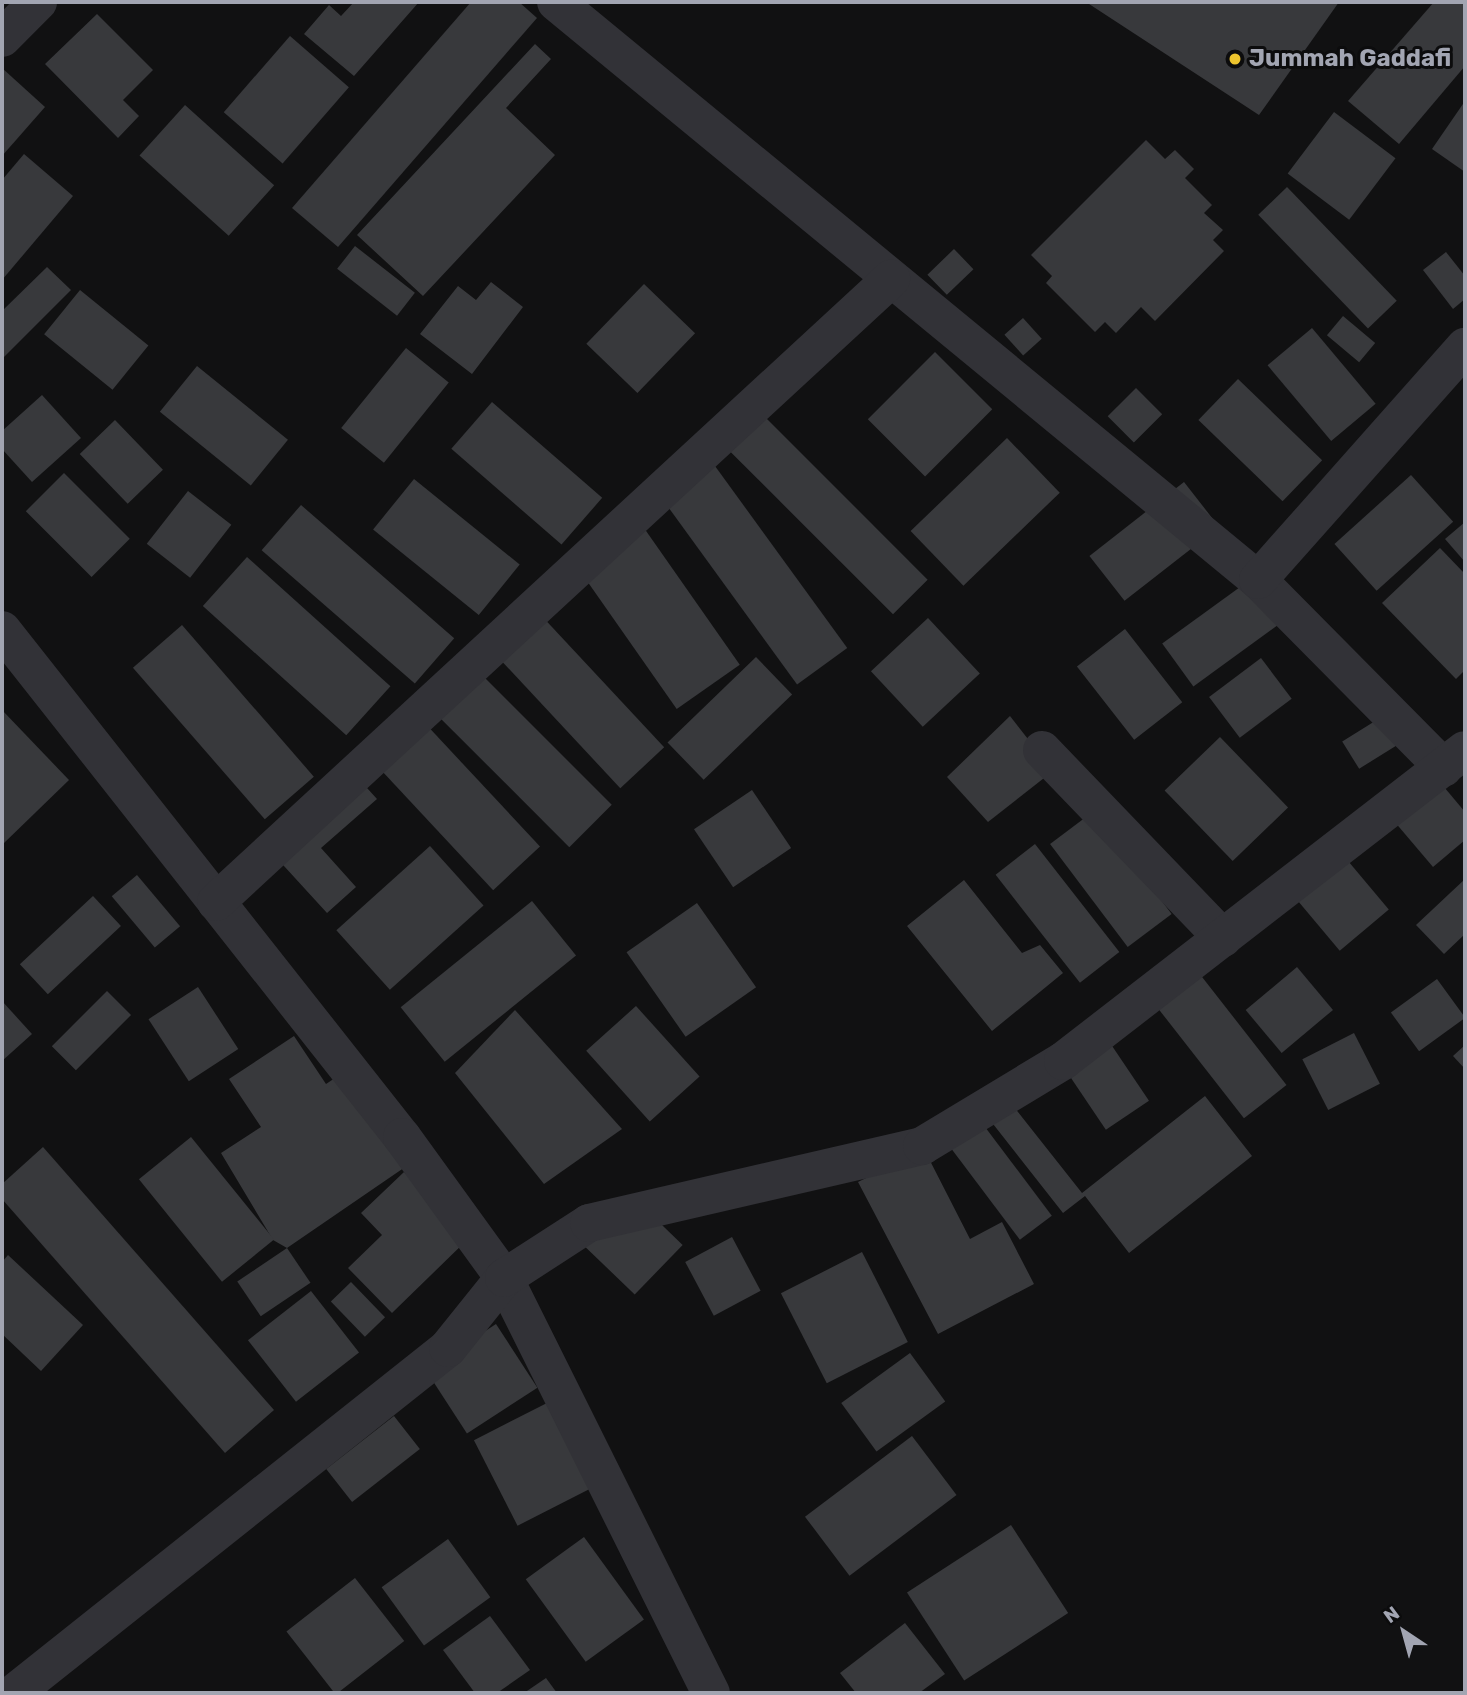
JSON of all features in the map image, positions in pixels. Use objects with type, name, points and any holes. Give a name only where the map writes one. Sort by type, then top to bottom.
[{"type":"street","points":[[2,38],[38,2]]},
{"type":"street","points":[[15,1693],[448,1348],[504,1278],[589,1223],[922,1146],[1063,1061],[1455,759],[1258,580],[556,2]]},
{"type":"street","points":[[216,902],[891,279]]},
{"type":"street","points":[[1258,580],[1465,347]]},
{"type":"street","points":[[2,630],[216,902],[504,1278],[711,1693]]},
{"type":"street","points":[[1042,750],[1223,938]]},
{"type":"building","points":[[354,2],[419,2],[354,76],[304,34],[329,5],[341,16]]},
{"type":"building","points":[[471,2],[519,2],[537,18],[338,247],[292,208]]},
{"type":"building","name":"Jummah Gaddafi","points":[[1086,2],[1339,2],[1259,115]]},
{"type":"building","points":[[1434,2],[1465,2],[1465,66],[1399,144],[1348,101]]},
{"type":"building","points":[[97,14],[153,70],[123,100],[139,116],[118,138],[45,64]]},
{"type":"building","points":[[290,36],[349,87],[283,163],[224,112]]},
{"type":"building","points":[[535,44],[551,59],[506,108],[555,155],[423,296],[357,235]]},
{"type":"building","points":[[2,68],[45,107],[2,156]]},
{"type":"building","points":[[1465,101],[1465,172],[1432,149]]},
{"type":"building","points":[[185,105],[274,185],[229,236],[139,156]]},
{"type":"building","points":[[1334,112],[1395,158],[1349,220],[1288,173]]},
{"type":"building","points":[[1146,140],[1165,159],[1175,150],[1194,169],[1185,178],[1212,205],[1204,213],[1223,230],[1213,240],[1224,251],[1155,321],[1141,307],[1116,333],[1105,322],[1095,332],[1046,283],[1052,276],[1031,255]]},
{"type":"building","points":[[24,154],[73,196],[2,280],[2,180]]},
{"type":"building","points":[[1287,187],[1397,301],[1368,328],[1258,215]]},
{"type":"building","points":[[355,246],[415,293],[397,316],[337,269]]},
{"type":"building","points":[[954,249],[973,269],[947,295],[927,275]]},
{"type":"building","points":[[1446,252],[1465,276],[1465,299],[1453,309],[1423,270]]},
{"type":"building","points":[[47,267],[71,290],[2,359],[2,311]]},
{"type":"building","points":[[491,282],[523,307],[472,374],[420,334],[458,286],[476,300]]},
{"type":"building","points":[[644,284],[695,333],[637,393],[586,344]]},
{"type":"building","points":[[80,290],[148,345],[113,390],[44,334]]},
{"type":"building","points":[[1343,316],[1375,343],[1359,362],[1327,335]]},
{"type":"building","points":[[1023,318],[1042,339],[1023,356],[1004,335]]},
{"type":"building","points":[[1312,328],[1376,404],[1331,441],[1268,365]]},
{"type":"building","points":[[406,348],[449,383],[384,463],[341,428]]},
{"type":"building","points":[[935,352],[992,409],[925,476],[868,419]]},
{"type":"building","points":[[197,366],[288,440],[251,485],[160,412]]},
{"type":"building","points":[[1238,379],[1322,460],[1283,501],[1198,420]]},
{"type":"building","points":[[1136,388],[1162,414],[1134,442],[1108,416]]},
{"type":"building","points":[[42,395],[81,438],[32,482],[2,449],[2,431]]},
{"type":"building","points":[[492,402],[602,498],[562,545],[451,449]]},
{"type":"building","points":[[765,417],[928,580],[893,614],[730,452]]},
{"type":"building","points":[[115,420],[163,470],[128,504],[80,454]]},
{"type":"building","points":[[1007,438],[1060,493],[963,586],[911,531]]},
{"type":"building","points":[[715,466],[847,648],[797,684],[665,502]]},
{"type":"building","points":[[64,473],[130,539],[92,577],[26,511]]},
{"type":"building","points":[[1411,475],[1453,522],[1377,591],[1334,544]]},
{"type":"building","points":[[414,479],[520,565],[479,615],[373,530]]},
{"type":"building","points":[[1184,482],[1219,527],[1125,601],[1089,556]]},
{"type":"building","points":[[188,491],[231,525],[190,578],[147,544]]},
{"type":"building","points":[[301,505],[454,638],[415,683],[262,550]]},
{"type":"building","points":[[1465,522],[1465,562],[1445,539]]},
{"type":"building","points":[[644,528],[740,665],[677,709],[581,572]]},
{"type":"building","points":[[1440,548],[1465,574],[1465,670],[1456,679],[1382,603]]},
{"type":"building","points":[[247,557],[390,686],[346,735],[203,606]]},
{"type":"building","points":[[1269,566],[1300,609],[1193,686],[1162,644]]},
{"type":"building","points":[[538,612],[664,747],[620,788],[494,653]]},
{"type":"building","points":[[928,618],[980,674],[923,727],[871,671]]},
{"type":"building","points":[[182,625],[314,777],[265,819],[133,668]]},
{"type":"building","points":[[1125,629],[1182,702],[1134,740],[1077,667]]},
{"type":"building","points":[[756,657],[792,694],[704,780],[668,742]]},
{"type":"building","points":[[1261,658],[1292,699],[1240,738],[1209,697]]},
{"type":"building","points":[[476,669],[612,805],[569,847],[434,711]]},
{"type":"building","points":[[2,710],[69,780],[2,845]]},
{"type":"building","points":[[1388,713],[1405,740],[1359,769],[1342,742]]},
{"type":"building","points":[[1010,716],[1053,771],[988,822],[947,777]]},
{"type":"building","points":[[422,720],[540,847],[493,890],[375,764]]},
{"type":"building","points":[[1220,737],[1288,807],[1233,861],[1165,790]]},
{"type":"building","points":[[1434,775],[1465,812],[1465,840],[1433,867],[1388,814]]},
{"type":"building","points":[[358,778],[377,799],[321,848],[356,887],[327,913],[273,854]]},
{"type":"building","points":[[752,790],[791,848],[733,887],[694,829]]},
{"type":"building","points":[[1094,811],[1172,914],[1128,947],[1050,844]]},
{"type":"building","points":[[1035,844],[1119,952],[1080,983],[996,875]]},
{"type":"building","points":[[430,846],[484,905],[390,990],[336,930]]},
{"type":"building","points":[[1338,849],[1389,910],[1340,951],[1289,890]]},
{"type":"building","points":[[137,875],[180,926],[155,948],[112,896]]},
{"type":"building","points":[[1465,879],[1465,934],[1444,954],[1416,925]]},
{"type":"building","points":[[964,880],[1022,953],[1040,945],[1063,973],[992,1031],[907,926]]},
{"type":"building","points":[[93,896],[121,926],[48,994],[20,964]]},
{"type":"building","points":[[532,901],[576,955],[445,1062],[401,1007]]},
{"type":"building","points":[[697,903],[756,987],[686,1037],[627,952]]},
{"type":"building","points":[[1188,959],[1287,1085],[1244,1118],[1145,992]]},
{"type":"building","points":[[1297,967],[1333,1010],[1282,1053],[1246,1010]]},
{"type":"building","points":[[1437,979],[1465,1018],[1419,1051],[1391,1013]]},
{"type":"building","points":[[198,987],[238,1049],[189,1081],[149,1019]]},
{"type":"building","points":[[107,991],[131,1015],[76,1070],[52,1046]]},
{"type":"building","points":[[2,1001],[32,1034],[2,1061]]},
{"type":"building","points":[[636,1006],[700,1077],[650,1121],[586,1051]]},
{"type":"building","points":[[515,1010],[622,1129],[544,1184],[455,1073]]},
{"type":"building","points":[[1102,1031],[1149,1101],[1106,1130],[1059,1060]]},
{"type":"building","points":[[1354,1033],[1380,1084],[1328,1110],[1302,1059]]},
{"type":"building","points":[[294,1036],[326,1084],[356,1064],[411,1163],[287,1248],[273,1240],[221,1153],[261,1127],[229,1079]]},
{"type":"building","points":[[1465,1045],[1465,1069],[1453,1056]]},
{"type":"building","points":[[1205,1096],[1252,1156],[1129,1253],[1085,1196],[1063,1213],[986,1115],[1007,1098],[1082,1193]]},
{"type":"building","points":[[979,1119],[1052,1216],[1020,1240],[947,1143]]},
{"type":"building","points":[[191,1137],[274,1240],[222,1282],[139,1179]]},
{"type":"building","points":[[43,1147],[274,1410],[225,1453],[2,1199],[2,1184]]},
{"type":"building","points":[[924,1149],[970,1239],[1002,1222],[1034,1284],[938,1334],[858,1182]]},
{"type":"building","points":[[404,1172],[468,1239],[392,1313],[348,1268],[382,1235],[361,1213]]},
{"type":"building","points":[[633,1197],[683,1245],[635,1295],[585,1247]]},
{"type":"building","points":[[732,1237],[761,1291],[714,1316],[685,1262]]},
{"type":"building","points":[[287,1248],[310,1283],[261,1316],[237,1282]]},
{"type":"building","points":[[862,1252],[908,1342],[827,1383],[781,1293]]},
{"type":"building","points":[[8,1255],[83,1325],[41,1371],[2,1334],[2,1262]]},
{"type":"building","points":[[351,1282],[385,1317],[365,1337],[331,1301]]},
{"type":"building","points":[[311,1291],[359,1352],[296,1402],[248,1340]]},
{"type":"building","points":[[496,1324],[537,1388],[467,1433],[426,1370]]},
{"type":"building","points":[[910,1353],[945,1402],[877,1452],[841,1403]]},
{"type":"building","points":[[547,1403],[591,1489],[518,1526],[474,1440]]},
{"type":"building","points":[[394,1416],[420,1449],[352,1502],[326,1469]]},
{"type":"building","points":[[912,1436],[957,1495],[850,1576],[805,1517]]},
{"type":"building","points":[[1011,1525],[1068,1613],[964,1681],[907,1593]]},
{"type":"building","points":[[584,1537],[644,1620],[586,1662],[526,1579]]},
{"type":"building","points":[[448,1539],[490,1597],[424,1645],[382,1587]]},
{"type":"building","points":[[355,1578],[404,1641],[334,1693],[286,1632]]},
{"type":"building","points":[[490,1616],[530,1670],[497,1693],[475,1693],[443,1650]]},
{"type":"building","points":[[905,1623],[945,1674],[919,1693],[856,1693],[840,1673]]},
{"type":"building","points":[[546,1678],[557,1693],[524,1693]]},
{"type":"place","name":"Jummah Gaddafi","points":[[1235,59]]}]
